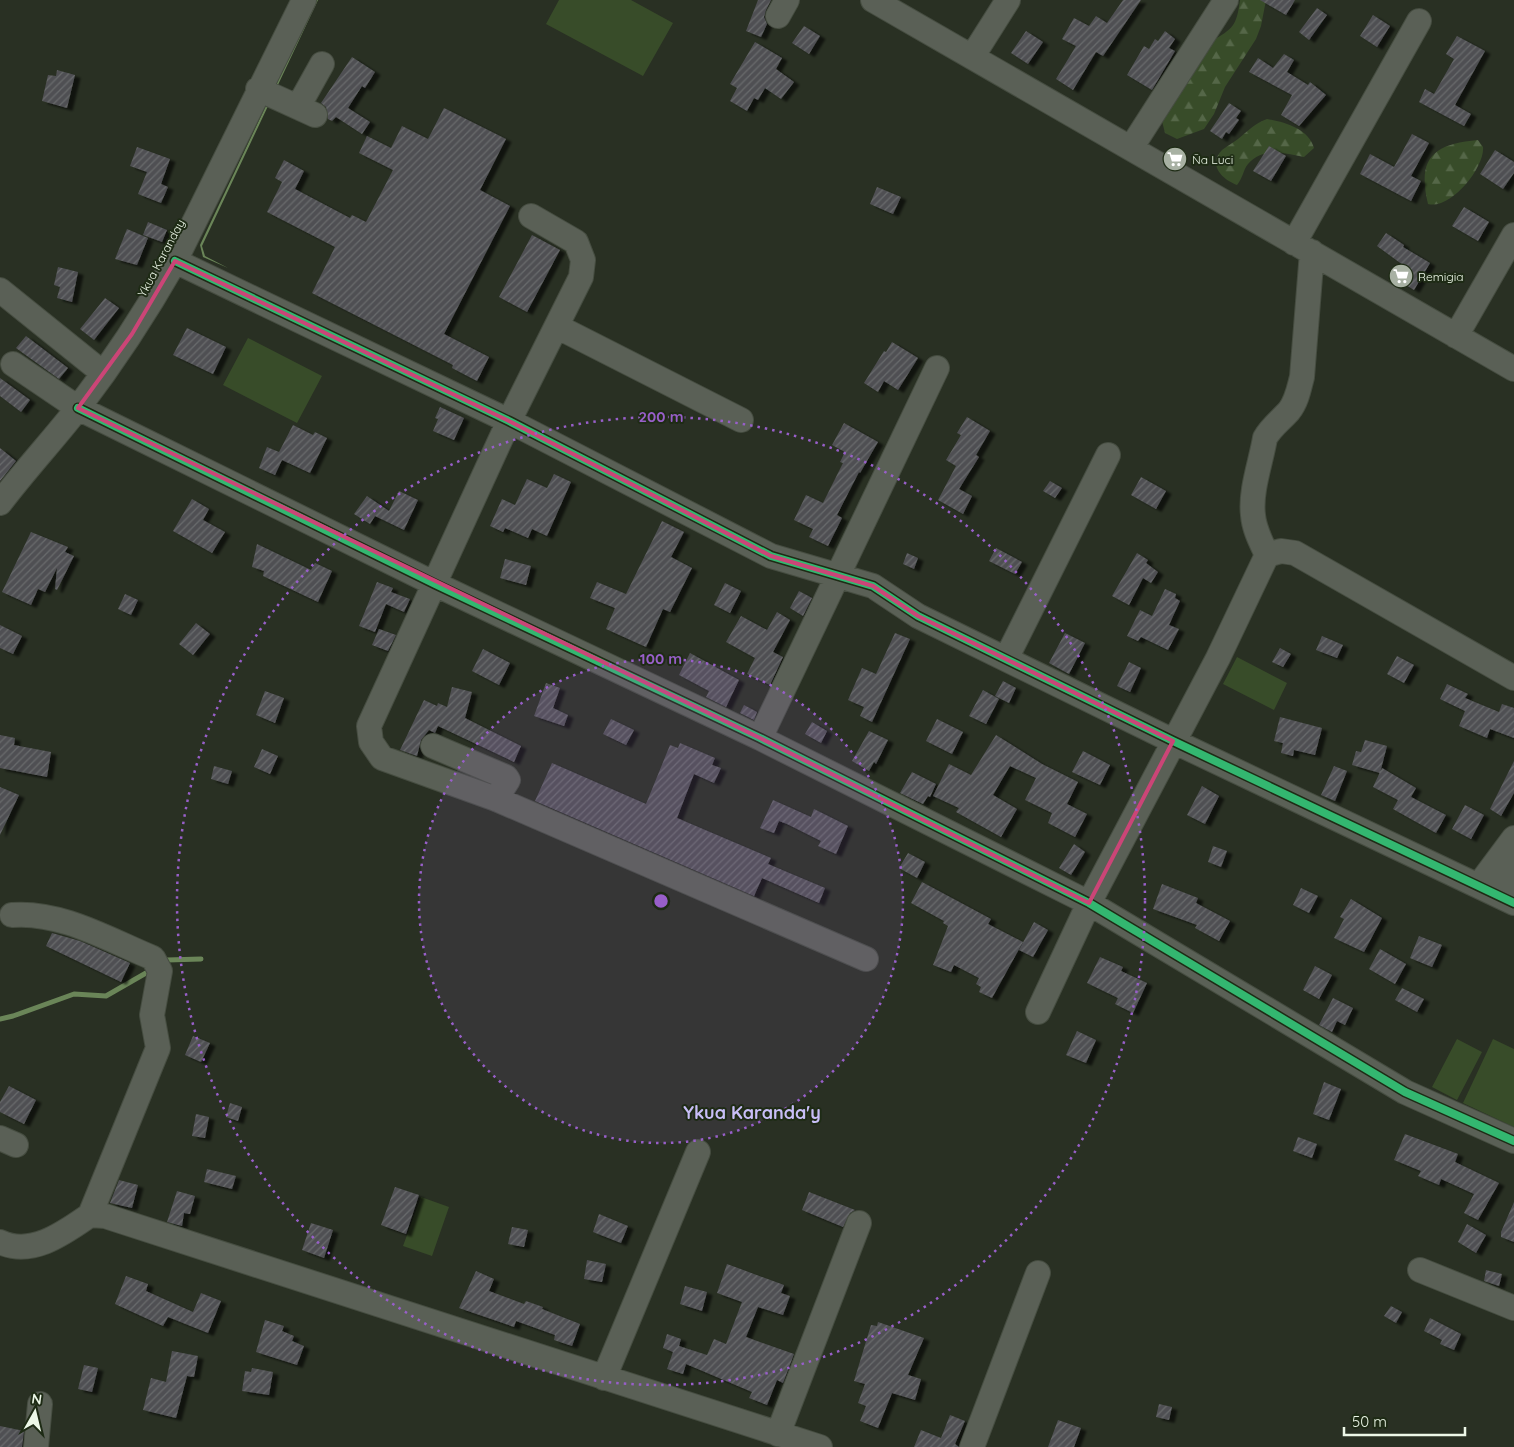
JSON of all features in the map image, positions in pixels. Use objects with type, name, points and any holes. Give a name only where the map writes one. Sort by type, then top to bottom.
[{"type":"street","name":"Ykua Karanday","points":[[0,503],[78,408],[132,334],[174,261],[304,0]]},
{"type":"street","points":[[874,0],[1514,369]]},
{"type":"street","points":[[972,57],[1008,0]]},
{"type":"street","points":[[1131,148],[1226,0]]},
{"type":"street","points":[[1267,555],[1256,530],[1253,502],[1265,438],[1290,409],[1298,395],[1302,377],[1303,248],[1419,21]]},
{"type":"street","points":[[258,89],[307,111],[322,64]]},
{"type":"street","points":[[531,216],[576,242],[583,260],[581,278],[558,328],[509,421],[369,726],[371,742],[382,758],[496,798],[866,959]]},
{"type":"street","points":[[1456,336],[1514,235]]},
{"type":"street","points":[[174,261],[509,421],[771,556],[873,586],[918,616],[1173,741],[1509,900],[1514,858]]},
{"type":"street","points":[[0,290],[103,373]]},
{"type":"street","points":[[558,328],[741,420]]},
{"type":"street","points":[[13,364],[78,408],[435,584],[760,738],[1089,903],[1405,1092],[1514,1141]]},
{"type":"street","points":[[760,738],[836,574],[937,368]]},
{"type":"street","points":[[1006,659],[1108,455]]},
{"type":"street","points":[[1038,1012],[1089,903],[1218,658],[1267,555],[1281,551],[1295,553],[1514,678]]},
{"type":"street","points":[[433,746],[506,777],[508,780],[496,798]]},
{"type":"street","points":[[1479,885],[1514,838]]},
{"type":"street","points":[[0,1242],[9,1246],[21,1247],[42,1243],[71,1229],[90,1215],[158,1048],[152,1015],[160,970],[153,958],[71,923],[40,915],[12,915]]},
{"type":"street","points":[[604,1378],[698,1152]]},
{"type":"street","points":[[90,1215],[105,1216],[820,1447]]},
{"type":"street","points":[[778,1434],[859,1223]]},
{"type":"street","points":[[1420,1270],[1514,1308]]},
{"type":"street","points":[[972,1447],[1038,1273]]},
{"type":"street","points":[[36,1447],[40,1404]]},
{"type":"highlighted area","points":[[175,261],[509,421],[771,556],[873,586],[918,616],[1173,741],[1089,903],[760,738],[78,408],[132,334]]},
{"type":"green space","points":[[559,0],[631,0],[673,23],[643,76],[546,24]]},
{"type":"green space","points":[[1240,0],[1266,0],[1261,26],[1256,39],[1225,87],[1214,114],[1204,129],[1177,139],[1165,133],[1162,121],[1215,39],[1234,24]]},
{"type":"green space","points":[[1267,119],[1288,124],[1302,131],[1311,141],[1314,148],[1304,157],[1282,153],[1260,155],[1248,164],[1237,185],[1227,180],[1216,166],[1218,156],[1222,150]]},
{"type":"green space","points":[[1478,140],[1483,147],[1482,155],[1473,175],[1456,194],[1447,200],[1437,204],[1428,204],[1425,175],[1427,165],[1432,156],[1450,145]]},
{"type":"green space","points":[[248,338],[322,376],[297,423],[223,385]]},
{"type":"green space","points":[[1237,657],[1287,683],[1274,710],[1223,684]]},
{"type":"green space","points":[[1457,1039],[1482,1052],[1457,1100],[1432,1087]]},
{"type":"green space","points":[[1493,1039],[1514,1049],[1514,1127],[1463,1103]]},
{"type":"green space","points":[[421,1197],[449,1207],[432,1256],[403,1246]]},
{"type":"shaded area","points":[[316,0],[318,0],[202,246],[205,256],[228,268],[203,257],[200,245]]},
{"type":"building","points":[[758,0],[771,0],[764,17],[767,24],[761,37],[746,31]]},
{"type":"building","points":[[1123,0],[1141,0],[1103,56],[1096,52],[1073,90],[1056,79],[1076,46],[1062,39],[1074,18],[1089,26],[1096,16],[1107,23]]},
{"type":"building","points":[[1260,0],[1295,0],[1286,15]]},
{"type":"building","points":[[1317,8],[1327,15],[1309,40],[1299,32]]},
{"type":"building","points":[[1373,15],[1390,26],[1377,47],[1360,36]]},
{"type":"building","points":[[804,26],[820,36],[809,54],[792,43]]},
{"type":"building","points":[[1026,31],[1043,42],[1028,64],[1011,53]]},
{"type":"building","points":[[1165,31],[1175,39],[1169,48],[1175,51],[1152,90],[1127,75],[1144,46],[1149,49],[1155,39],[1158,41]]},
{"type":"building","points":[[1457,36],[1485,51],[1455,105],[1471,114],[1464,126],[1419,102],[1425,89],[1434,94],[1454,59],[1446,54]]},
{"type":"building","points":[[755,42],[782,58],[776,69],[794,82],[781,99],[765,88],[758,100],[754,98],[747,111],[730,101],[737,88],[730,84]]},
{"type":"building","points":[[1284,54],[1294,60],[1287,72],[1308,85],[1310,82],[1326,95],[1299,126],[1281,115],[1292,95],[1249,72],[1258,58],[1273,68]]},
{"type":"building","points":[[352,57],[375,72],[365,88],[362,86],[348,108],[370,122],[362,134],[336,117],[332,121],[328,119],[326,107],[321,103]]},
{"type":"building","points":[[57,70],[75,75],[67,108],[42,101],[48,75],[56,76]]},
{"type":"building","points":[[1229,103],[1241,111],[1236,118],[1239,120],[1229,134],[1226,132],[1222,139],[1210,131]]},
{"type":"building","points":[[444,108],[506,139],[480,190],[510,206],[444,334],[489,357],[477,381],[452,368],[453,365],[312,293],[335,247],[267,212],[282,182],[275,178],[284,160],[304,171],[295,189],[350,218],[352,215],[366,222],[393,170],[359,153],[367,136],[391,148],[402,126],[428,139]]},
{"type":"building","points":[[1412,134],[1429,143],[1411,176],[1421,181],[1411,201],[1360,174],[1370,154],[1394,167]]},
{"type":"building","points":[[1269,146],[1286,156],[1271,181],[1253,171]]},
{"type":"building","points":[[137,147],[170,159],[161,184],[168,187],[161,203],[138,194],[147,172],[130,166]]},
{"type":"building","points":[[1495,150],[1514,162],[1514,173],[1503,189],[1480,174]]},
{"type":"building","points":[[877,187],[901,197],[893,214],[870,204]]},
{"type":"building","points":[[1464,207],[1489,222],[1478,241],[1452,226]]},
{"type":"building","points":[[148,222],[167,230],[162,242],[143,235]]},
{"type":"building","points":[[127,229],[148,238],[137,265],[115,259]]},
{"type":"building","points":[[1386,233],[1404,245],[1403,247],[1430,263],[1414,290],[1395,278],[1403,265],[1377,246]]},
{"type":"building","points":[[532,235],[560,250],[527,312],[499,297]]},
{"type":"building","points":[[58,267],[78,272],[72,302],[57,298],[60,287],[54,285]]},
{"type":"building","points":[[105,298],[119,308],[94,340],[80,329]]},
{"type":"building","points":[[187,328],[226,347],[213,374],[173,355]]},
{"type":"building","points":[[26,336],[68,368],[59,379],[16,348]]},
{"type":"building","points":[[892,342],[918,358],[898,390],[884,381],[878,392],[864,383],[884,351],[886,352]]},
{"type":"building","points":[[0,378],[30,400],[21,412],[0,396]]},
{"type":"building","points":[[440,407],[464,418],[454,440],[433,431],[438,419],[435,418]]},
{"type":"building","points":[[967,417],[990,431],[976,455],[979,457],[959,489],[972,496],[963,514],[938,500],[956,466],[946,460],[961,435],[957,433]]},
{"type":"building","points":[[844,423],[878,442],[859,472],[837,515],[842,518],[828,546],[809,537],[813,529],[794,520],[806,495],[823,503],[843,463],[840,462],[845,452],[832,445]]},
{"type":"building","points":[[293,425],[313,435],[315,432],[327,438],[310,473],[282,460],[275,475],[259,468],[267,447],[279,452]]},
{"type":"building","points":[[0,448],[16,461],[0,481]]},
{"type":"building","points":[[554,474],[571,482],[547,536],[532,529],[528,538],[505,528],[503,532],[490,526],[502,499],[515,505],[527,479],[547,488]]},
{"type":"building","points":[[1141,477],[1166,491],[1156,509],[1131,495]]},
{"type":"building","points":[[1050,481],[1062,488],[1055,498],[1043,491]]},
{"type":"building","points":[[399,491],[418,500],[404,530],[375,516],[370,524],[354,514],[367,496],[389,511]]},
{"type":"building","points":[[192,499],[209,509],[203,520],[225,532],[212,553],[173,531]]},
{"type":"building","points":[[662,521],[684,532],[671,557],[692,568],[670,612],[663,609],[646,647],[606,629],[615,608],[590,598],[597,582],[626,594]]},
{"type":"building","points":[[31,532],[68,547],[65,552],[74,556],[57,590],[55,589],[57,568],[45,592],[38,589],[31,605],[2,592]]},
{"type":"building","points":[[257,544],[311,570],[315,563],[332,571],[318,602],[263,576],[264,571],[252,567]]},
{"type":"building","points":[[996,548],[1022,562],[1015,574],[989,561]]},
{"type":"building","points":[[907,553],[918,558],[914,569],[903,564]]},
{"type":"building","points":[[1137,553],[1148,560],[1146,563],[1158,572],[1151,583],[1143,578],[1129,605],[1112,596]]},
{"type":"building","points":[[505,559],[531,566],[526,585],[500,578]]},
{"type":"building","points":[[377,582],[393,588],[391,592],[410,599],[404,612],[386,604],[375,632],[359,626]]},
{"type":"building","points":[[725,583],[741,591],[730,613],[714,605]]},
{"type":"building","points":[[1165,589],[1176,594],[1175,598],[1180,601],[1169,625],[1179,629],[1168,650],[1141,637],[1138,641],[1127,636],[1140,610],[1152,616]]},
{"type":"building","points":[[799,591],[812,598],[803,616],[790,608]]},
{"type":"building","points":[[125,594],[138,600],[131,615],[118,609]]},
{"type":"building","points":[[777,612],[790,620],[773,652],[783,657],[770,685],[747,674],[755,658],[726,642],[741,616],[767,630]]},
{"type":"building","points":[[196,623],[210,634],[193,655],[179,644]]},
{"type":"building","points":[[0,625],[22,636],[13,654],[0,648]]},
{"type":"building","points":[[379,629],[396,635],[388,651],[372,645]]},
{"type":"building","points":[[895,633],[910,639],[872,722],[860,716],[864,707],[848,700],[862,668],[876,674]]},
{"type":"building","points":[[1065,633],[1085,643],[1069,674],[1049,663]]},
{"type":"building","points":[[1322,636],[1343,645],[1337,658],[1316,650]]},
{"type":"building","points":[[1280,648],[1291,654],[1283,667],[1272,662]]},
{"type":"building","points":[[483,649],[510,663],[499,685],[472,671]]},
{"type":"building","points":[[690,653],[739,680],[726,707],[706,697],[709,691],[679,675]]},
{"type":"building","points":[[1397,656],[1414,665],[1404,683],[1387,674]]},
{"type":"building","points":[[1129,662],[1141,668],[1130,692],[1117,686]]},
{"type":"building","points":[[1003,681],[1016,688],[1009,703],[995,696]]},
{"type":"building","points":[[546,683],[560,688],[553,708],[568,715],[564,726],[534,716]]},
{"type":"building","points":[[1447,684],[1468,694],[1465,698],[1499,712],[1502,704],[1514,708],[1514,738],[1490,729],[1487,738],[1459,726],[1465,711],[1440,699]]},
{"type":"building","points":[[452,687],[472,692],[465,718],[521,746],[514,762],[438,726],[435,733],[429,730],[421,740],[417,756],[400,750],[424,700],[437,706],[438,703],[447,707]]},
{"type":"building","points":[[983,690],[999,699],[986,724],[969,716]]},
{"type":"building","points":[[265,691],[284,698],[275,723],[256,715]]},
{"type":"building","points":[[744,705],[757,712],[754,720],[740,713]]},
{"type":"building","points":[[1280,717],[1322,728],[1315,755],[1294,750],[1293,756],[1281,753],[1283,743],[1274,741]]},
{"type":"building","points":[[611,719],[634,730],[626,745],[603,734]]},
{"type":"building","points":[[937,719],[963,732],[952,754],[926,741]]},
{"type":"building","points":[[812,722],[827,731],[821,743],[805,734]]},
{"type":"building","points":[[869,731],[888,740],[876,764],[874,762],[869,771],[852,761]]},
{"type":"building","points":[[0,735],[15,738],[14,745],[51,752],[47,777],[0,768]]},
{"type":"building","points":[[996,735],[1042,764],[1078,782],[1067,804],[1087,814],[1075,837],[1048,823],[1052,813],[1025,800],[1036,778],[1010,766],[993,795],[1017,809],[1001,837],[956,812],[959,808],[933,796],[949,764],[971,775]]},
{"type":"building","points":[[1365,740],[1387,746],[1380,773],[1352,765],[1356,751],[1361,752]]},
{"type":"building","points":[[680,743],[715,758],[712,765],[721,768],[714,783],[694,774],[677,818],[771,858],[768,864],[825,888],[819,903],[762,878],[754,896],[535,801],[552,763],[646,804],[670,745],[678,748]]},
{"type":"building","points":[[262,749],[278,756],[270,774],[254,767]]},
{"type":"building","points":[[1083,751],[1110,765],[1100,785],[1072,772]]},
{"type":"building","points":[[1514,761],[1514,793],[1501,816],[1490,809]]},
{"type":"building","points":[[214,766],[232,771],[228,784],[211,779]]},
{"type":"building","points":[[1334,766],[1347,771],[1335,801],[1321,795]]},
{"type":"building","points":[[1382,768],[1416,788],[1411,797],[1446,815],[1436,833],[1393,809],[1398,800],[1373,787]]},
{"type":"building","points":[[912,772],[936,784],[930,797],[928,796],[923,804],[900,793]]},
{"type":"building","points":[[1202,786],[1219,796],[1205,824],[1187,815]]},
{"type":"building","points":[[0,787],[19,795],[0,835]]},
{"type":"building","points":[[773,800],[811,817],[814,809],[848,826],[836,854],[818,846],[821,841],[779,821],[774,833],[760,828]]},
{"type":"building","points":[[1465,805],[1484,815],[1471,839],[1452,829]]},
{"type":"building","points":[[1074,844],[1085,852],[1071,875],[1059,868]]},
{"type":"building","points":[[1213,846],[1227,851],[1221,867],[1208,862]]},
{"type":"building","points":[[908,853],[925,862],[917,878],[899,868]]},
{"type":"building","points":[[922,882],[991,919],[988,924],[1023,942],[992,998],[979,992],[981,987],[976,984],[979,978],[954,965],[951,972],[933,965],[948,926],[943,923],[944,921],[911,903]]},
{"type":"building","points":[[1162,884],[1198,898],[1196,903],[1230,921],[1219,941],[1195,928],[1197,925],[1153,909]]},
{"type":"building","points":[[1301,888],[1318,896],[1309,913],[1293,905]]},
{"type":"building","points":[[1351,899],[1382,918],[1364,952],[1334,938],[1344,919],[1340,917]]},
{"type":"building","points":[[1034,922],[1048,930],[1033,957],[1019,950]]},
{"type":"building","points":[[52,933],[80,941],[130,963],[121,982],[46,946]]},
{"type":"building","points":[[1419,936],[1442,945],[1432,967],[1410,958]]},
{"type":"building","points":[[1380,949],[1406,964],[1395,984],[1369,969]]},
{"type":"building","points":[[1100,957],[1123,967],[1121,971],[1147,983],[1133,1013],[1115,1004],[1118,998],[1087,983]]},
{"type":"building","points":[[1315,966],[1332,975],[1319,999],[1303,990]]},
{"type":"building","points":[[1402,988],[1424,999],[1417,1012],[1395,1000]]},
{"type":"building","points":[[1333,998],[1353,1008],[1345,1025],[1337,1021],[1332,1032],[1319,1025]]},
{"type":"building","points":[[1077,1031],[1096,1040],[1086,1063],[1066,1055]]},
{"type":"building","points":[[193,1036],[210,1043],[201,1062],[185,1055]]},
{"type":"building","points":[[1324,1082],[1341,1089],[1329,1120],[1313,1114]]},
{"type":"building","points":[[9,1086],[36,1100],[24,1124],[0,1112],[0,1102]]},
{"type":"building","points":[[230,1103],[242,1107],[238,1121],[226,1117]]},
{"type":"building","points":[[196,1114],[209,1117],[205,1138],[192,1136]]},
{"type":"building","points":[[1405,1134],[1458,1154],[1455,1162],[1499,1183],[1478,1220],[1464,1213],[1474,1194],[1441,1179],[1439,1185],[1418,1176],[1421,1171],[1394,1160]]},
{"type":"building","points":[[1298,1137],[1317,1144],[1312,1158],[1293,1151]]},
{"type":"building","points":[[207,1169],[236,1176],[232,1189],[204,1182]]},
{"type":"building","points":[[119,1180],[138,1185],[132,1208],[110,1203]]},
{"type":"building","points":[[395,1187],[419,1195],[406,1234],[381,1225]]},
{"type":"building","points":[[177,1191],[195,1196],[190,1214],[184,1213],[182,1226],[167,1222]]},
{"type":"building","points":[[809,1192],[855,1210],[850,1213],[843,1227],[802,1210]]},
{"type":"building","points":[[1514,1202],[1514,1242],[1501,1237],[1501,1232]]},
{"type":"building","points":[[599,1214],[628,1226],[621,1243],[593,1232]]},
{"type":"building","points":[[311,1223],[333,1230],[324,1258],[302,1250]]},
{"type":"building","points":[[1467,1224],[1486,1235],[1476,1253],[1458,1242]]},
{"type":"building","points":[[512,1227],[528,1230],[524,1247],[508,1244]]},
{"type":"building","points":[[587,1260],[606,1264],[602,1282],[584,1279]]},
{"type":"building","points":[[727,1264],[784,1285],[781,1293],[790,1296],[783,1315],[758,1307],[746,1337],[794,1354],[783,1383],[777,1380],[767,1405],[749,1398],[752,1392],[686,1364],[683,1374],[667,1369],[673,1352],[663,1348],[667,1334],[681,1339],[679,1346],[707,1355],[714,1339],[726,1344],[742,1302],[717,1293]]},
{"type":"building","points":[[1486,1270],[1502,1274],[1499,1286],[1484,1281]]},
{"type":"building","points":[[476,1271],[494,1279],[489,1291],[524,1304],[526,1301],[543,1307],[542,1309],[580,1324],[572,1346],[554,1340],[555,1335],[516,1321],[514,1327],[459,1308]]},
{"type":"building","points":[[126,1276],[148,1284],[146,1291],[193,1312],[201,1293],[221,1301],[208,1333],[168,1317],[163,1326],[115,1304]]},
{"type":"building","points":[[685,1286],[707,1292],[702,1311],[680,1304]]},
{"type":"building","points":[[1391,1306],[1402,1312],[1396,1323],[1384,1316]]},
{"type":"building","points":[[1430,1318],[1461,1334],[1454,1350],[1440,1344],[1442,1340],[1424,1331]]},
{"type":"building","points":[[265,1320],[284,1326],[282,1331],[294,1336],[292,1341],[304,1346],[297,1365],[256,1352]]},
{"type":"building","points":[[878,1322],[924,1338],[908,1375],[921,1379],[915,1400],[892,1393],[878,1428],[860,1421],[866,1406],[858,1403],[865,1384],[854,1381],[871,1325],[877,1326]]},
{"type":"building","points":[[172,1351],[198,1356],[194,1377],[187,1376],[176,1418],[143,1410],[151,1378],[166,1382]]},
{"type":"building","points":[[84,1365],[98,1368],[92,1392],[78,1389]]},
{"type":"building","points":[[252,1368],[273,1372],[269,1395],[242,1391],[245,1371],[251,1372]]},
{"type":"building","points":[[1159,1404],[1172,1407],[1169,1420],[1156,1417]]},
{"type":"building","points":[[950,1415],[965,1421],[955,1444],[959,1447],[914,1447],[921,1430],[941,1438]]},
{"type":"building","points":[[1058,1420],[1081,1428],[1074,1447],[1048,1447]]},
{"type":"building","points":[[0,1426],[24,1431],[22,1447],[0,1447]]},
{"type":"waterway","points":[[162,963],[167,960],[201,959]]},
{"type":"waterway","points":[[0,1019],[74,994],[106,996],[153,969]]},
{"type":"cycle path","points":[[175,261],[509,421],[771,556],[873,586],[918,616],[1173,741],[1514,903]]},
{"type":"cycle path","points":[[78,408],[435,584],[760,738],[1089,903],[1405,1092],[1514,1141]]},
{"type":"place","name":"Ña Luci","points":[[1175,159]]},
{"type":"place","name":"Remigia","points":[[1401,276]]},
{"type":"district","name":"Ykua Karanda'y","points":[[752,1112]]}]
